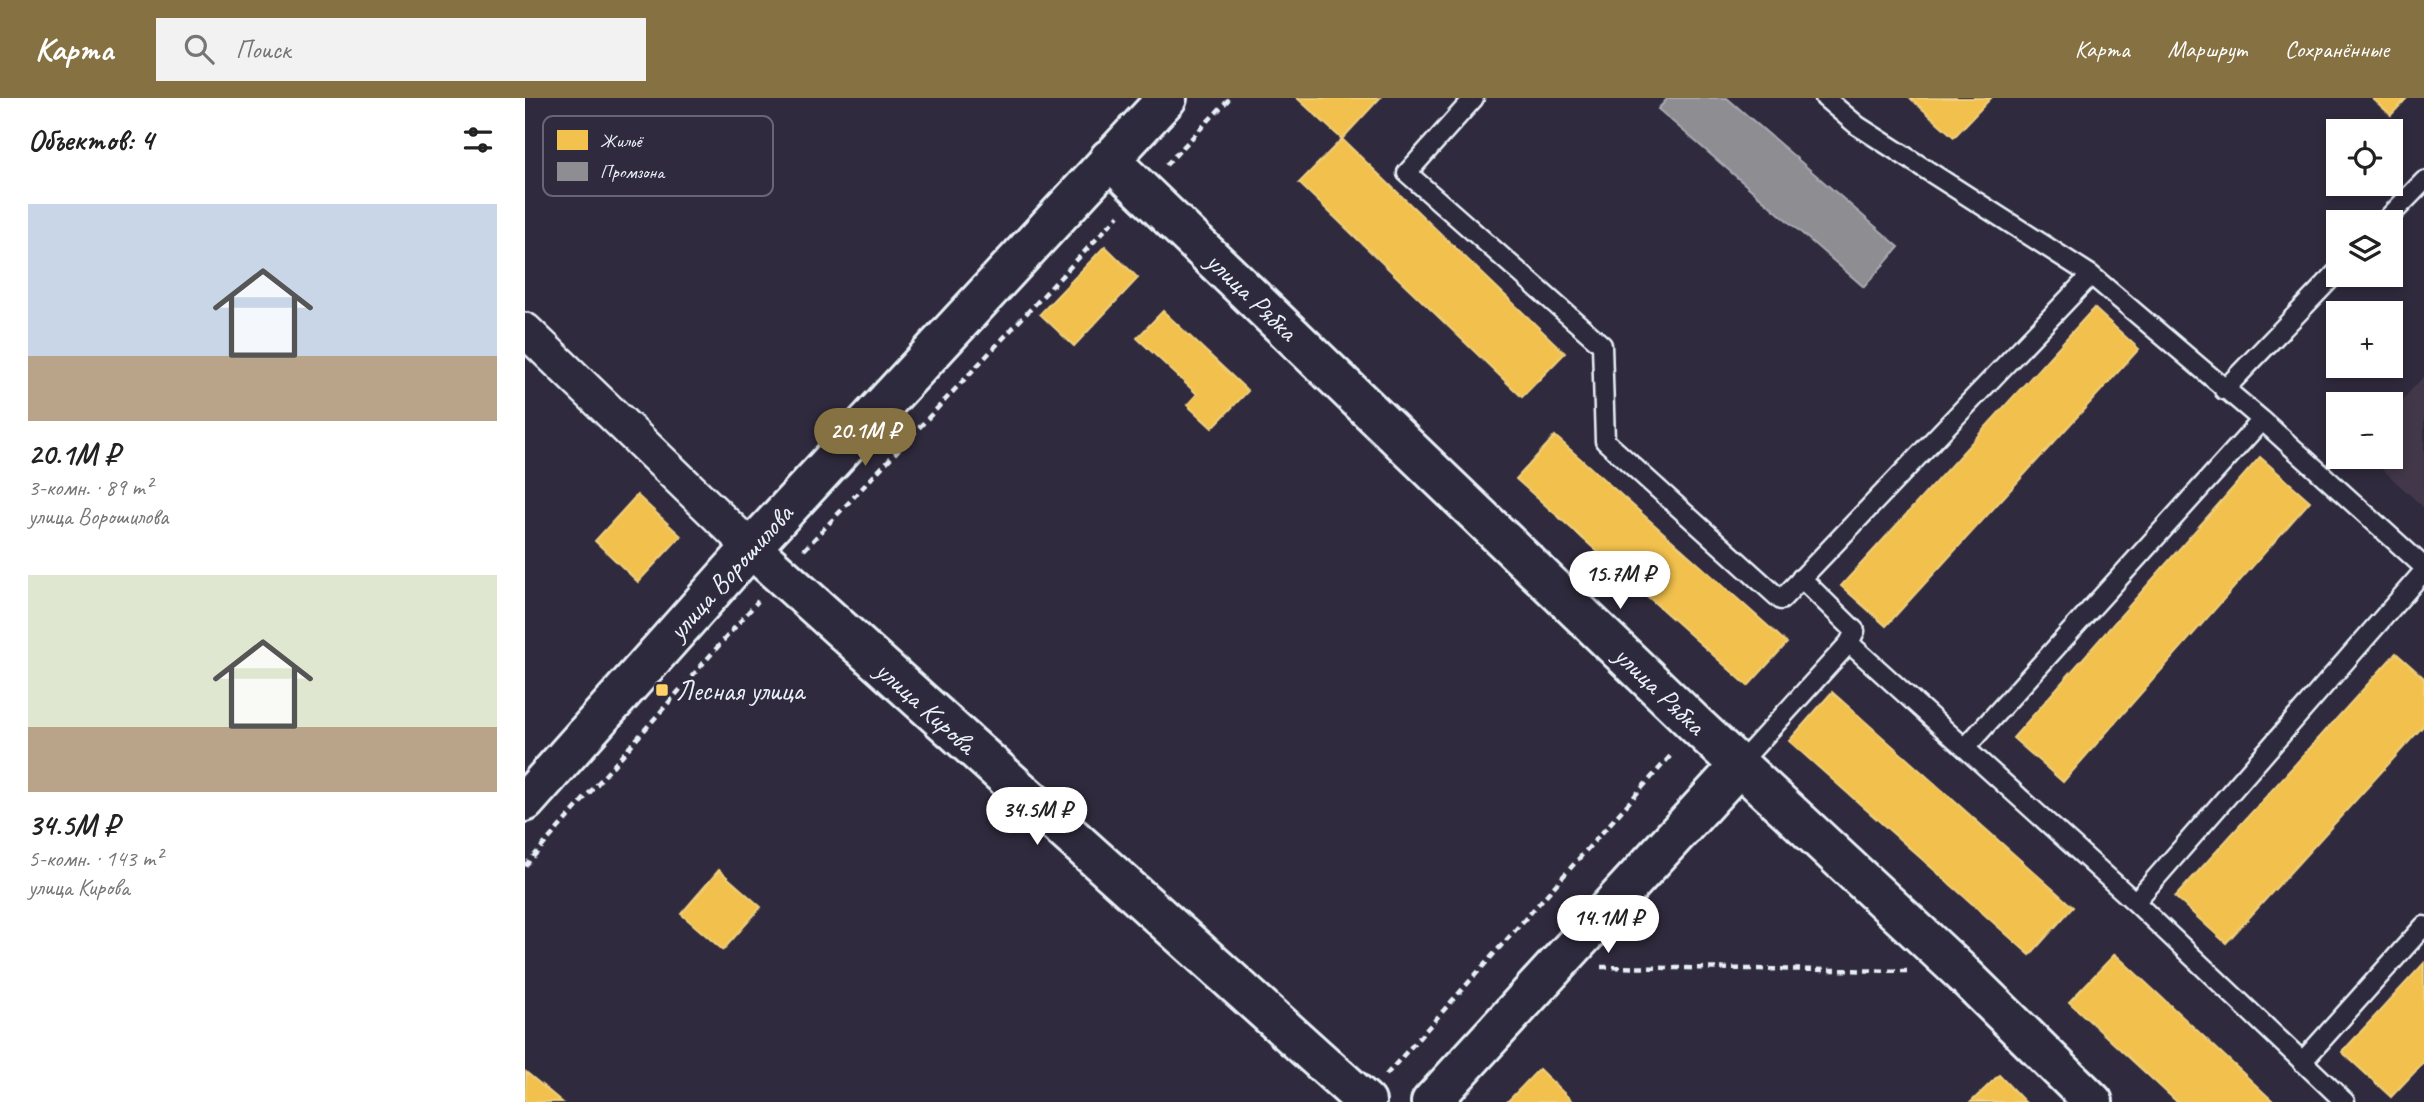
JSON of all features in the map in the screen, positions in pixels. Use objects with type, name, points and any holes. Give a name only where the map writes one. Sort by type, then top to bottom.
[{"type":"street","name":"улица Ворошилова","points":[[525,802],[751,548],[1167,98]]},
{"type":"street","name":"улица Рябка","points":[[1109,159],[1697,726],[1961,972],[2093,1102]]},
{"type":"street","name":"улица Кирова","points":[[525,330],[780,576],[1365,1101]]},
{"type":"street","points":[[1431,1102],[1741,765]]},
{"type":"lane","points":[[1474,98],[1407,173],[1602,345],[1605,442],[1780,600],[2091,275]]},
{"type":"lane","points":[[1825,98],[1858,126],[2091,275],[2262,420],[2424,569],[2135,902]]},
{"type":"lane","points":[[2396,210],[2424,181]]},
{"type":"lane","points":[[2224,390],[2326,284]]},
{"type":"lane","points":[[1965,748],[2262,420]]},
{"type":"lane","points":[[1741,765],[1849,643],[1855,631],[1801,578]]},
{"type":"lane","points":[[1849,643],[2135,902],[2345,1102]]},
{"type":"lane","points":[[2302,1062],[2424,926]]},
{"type":"path","points":[[525,866],[780,576],[1230,98]]},
{"type":"path","points":[[1365,1101],[1697,726]]},
{"type":"path","points":[[1606,957],[1597,967],[1961,972]]},
{"type":"shaded area","points":[[2424,376],[2424,508],[2382,469],[2403,469],[2403,399]]},
{"type":"building: Жильё","points":[[1297,98],[1380,98],[1342,139]]},
{"type":"building: Жильё","points":[[1910,98],[1991,98],[1954,137]]},
{"type":"building: Жильё","points":[[2372,98],[2407,98],[2391,115]]},
{"type":"building: Жильё","points":[[1342,139],[1565,353],[1522,397],[1299,183]]},
{"type":"building: Жильё","points":[[1105,246],[1138,278],[1074,346],[1040,314]]},
{"type":"building: Жильё","points":[[2094,308],[2139,349],[1886,626],[1841,586]]},
{"type":"building: Жильё","points":[[1163,311],[1248,391],[1212,428],[1187,405],[1197,394],[1137,338]]},
{"type":"building: Жильё","points":[[1555,436],[1787,643],[1748,686],[1516,479]]},
{"type":"building: Жильё","points":[[2260,457],[2310,501],[2063,782],[2013,738]]},
{"type":"building: Жильё","points":[[637,495],[681,536],[638,582],[595,541]]},
{"type":"building: Жильё","points":[[2396,653],[2424,678],[2424,725],[2226,943],[2175,897]]},
{"type":"building: Жильё","points":[[1832,692],[2073,907],[2030,955],[1789,741]]},
{"type":"building: Жильё","points":[[719,870],[761,907],[723,950],[681,914]]},
{"type":"building: Жильё","points":[[2115,954],[2274,1102],[2177,1102],[2069,1002]]},
{"type":"building: Жильё","points":[[2424,963],[2424,1062],[2391,1097],[2342,1052]]},
{"type":"building: Жильё","points":[[1539,1069],[1573,1102],[1507,1102]]},
{"type":"building: Жильё","points":[[526,1072],[562,1102],[525,1102]]},
{"type":"building: Жильё","points":[[1999,1075],[2025,1102],[1971,1102]]},
{"type":"building: Промзона","points":[[1668,98],[1727,98],[1899,247],[1864,287],[1658,109]]},
{"type":"place","name":"Лесная улица","points":[[662,690]]}]
